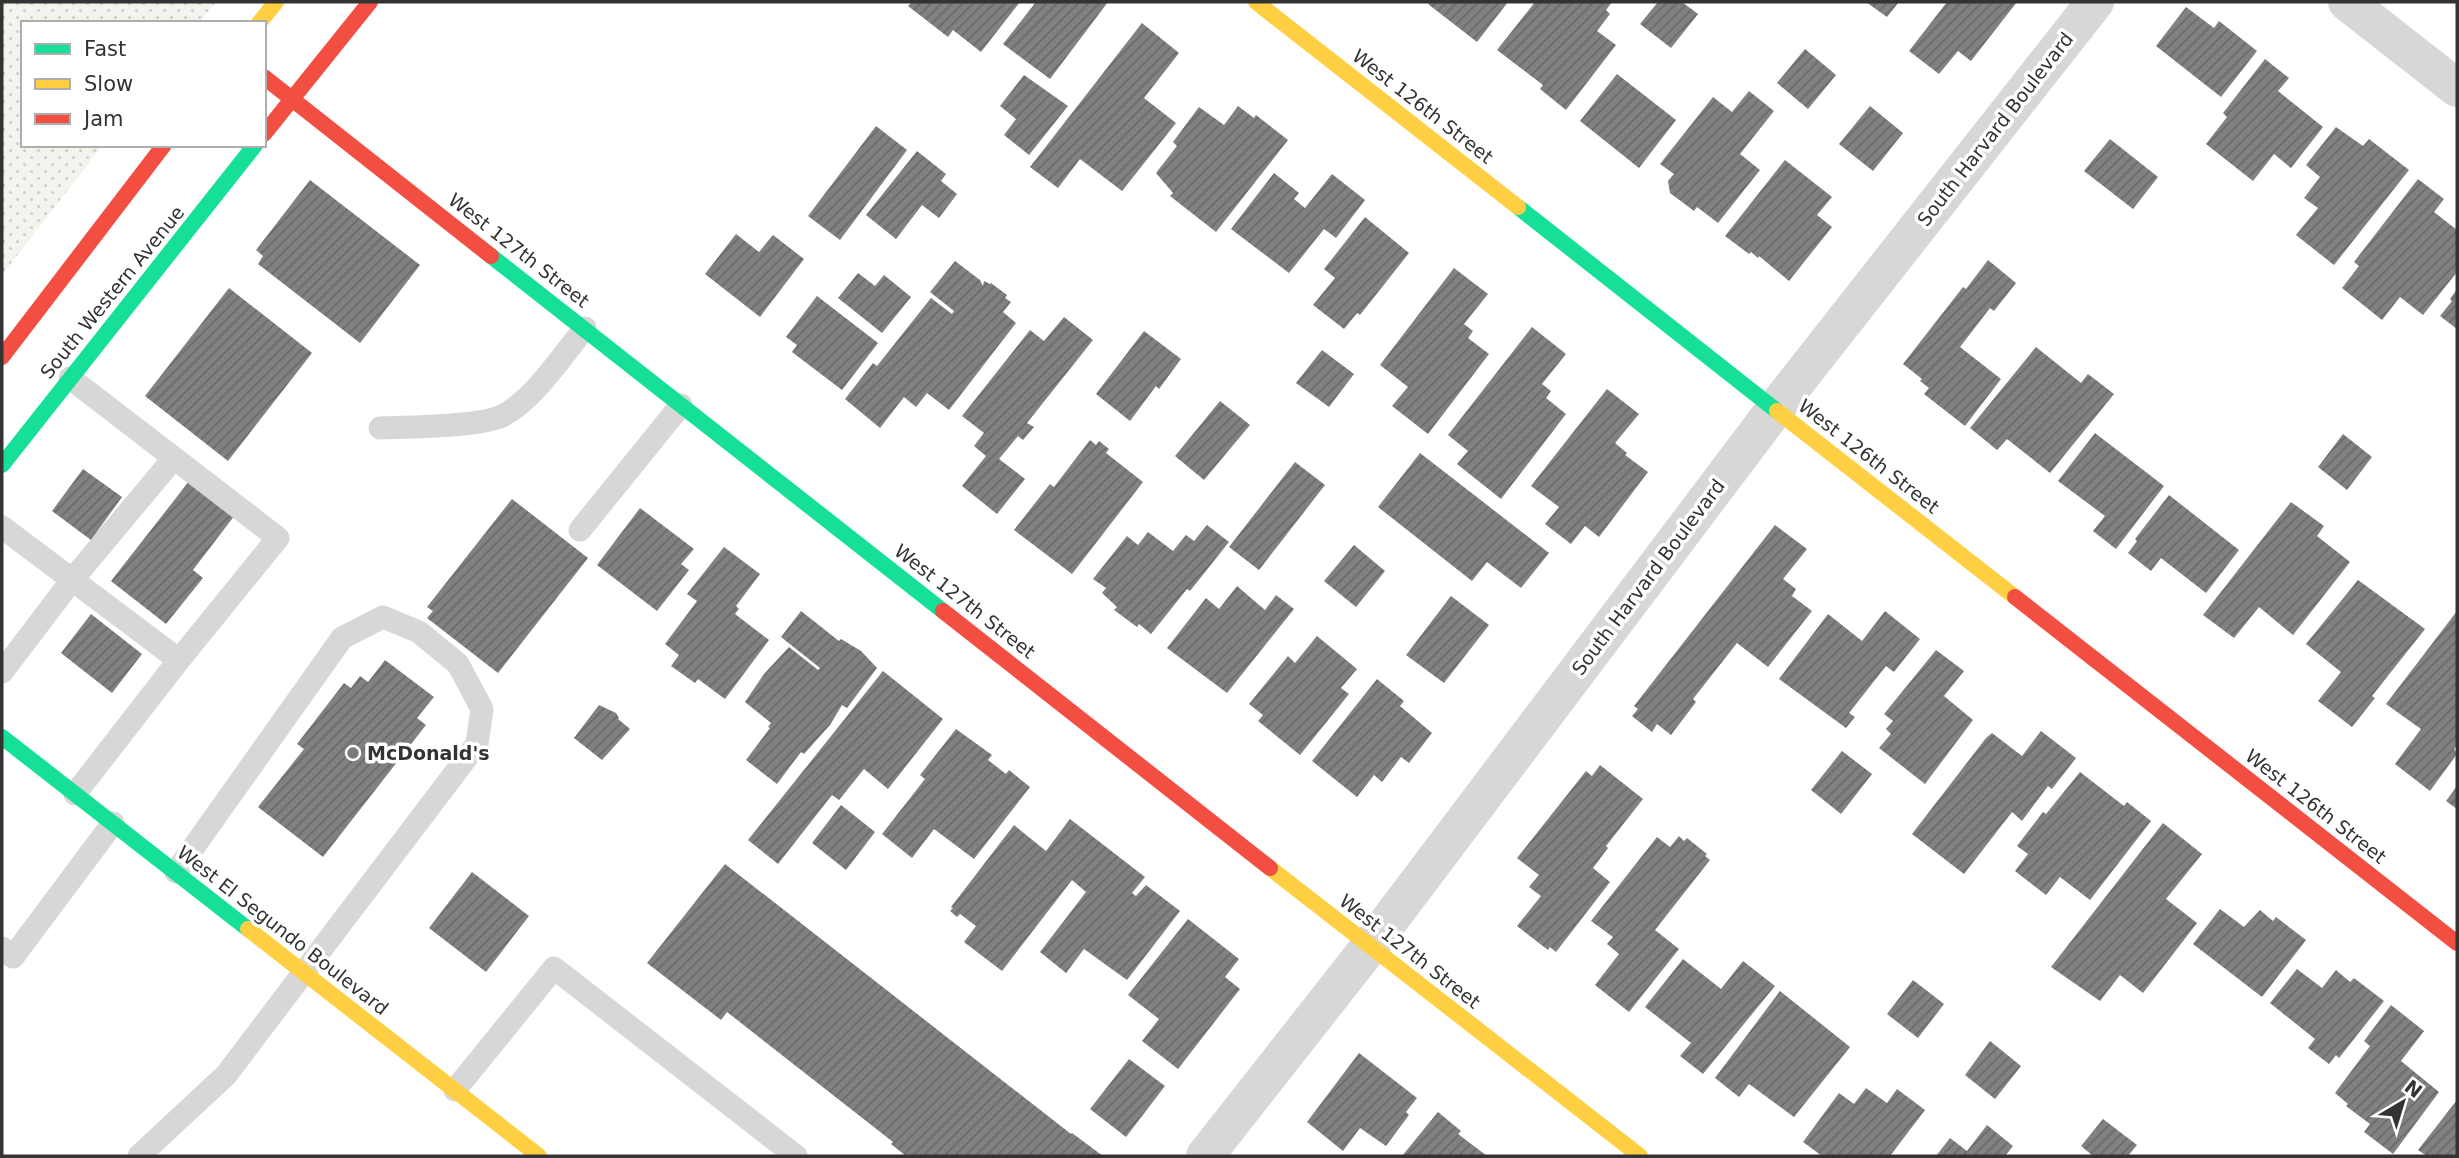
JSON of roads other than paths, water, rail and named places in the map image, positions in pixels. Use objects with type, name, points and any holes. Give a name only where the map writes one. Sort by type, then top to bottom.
[{"type":"street","points":[[261,21],[276,2]]},
{"type":"street","points":[[266,132],[370,2]]},
{"type":"street","name":"West 126th Street","points":[[1256,2],[2457,943]]},
{"type":"street","name":"South Harvard Boulevard","points":[[1205,1156],[1370,946],[1775,409],[2095,2]]},
{"type":"street","points":[[2347,2],[2457,88]]},
{"type":"street","name":"West 127th Street","points":[[266,79],[1640,1156]]},
{"type":"street","points":[[2,357],[162,147]]},
{"type":"street","name":"South Western Avenue","points":[[2,465],[253,147]]},
{"type":"street","name":"West El Segundo Boulevard","points":[[2,737],[539,1156]]},
{"type":"lane","points":[[380,428],[473,422],[502,416],[527,398],[585,328]]},
{"type":"lane","points":[[70,378],[278,538],[178,660],[75,794]]},
{"type":"lane","points":[[580,530],[681,405]]},
{"type":"lane","points":[[2,672],[72,580],[174,458]]},
{"type":"lane","points":[[2,527],[178,660]]},
{"type":"lane","points":[[139,1156],[226,1075],[477,744],[482,709],[458,664],[419,632],[383,617],[342,638],[176,872]]},
{"type":"lane","points":[[2,948],[13,957],[113,824]]},
{"type":"lane","points":[[455,1090],[554,968],[796,1156]]},
{"type":"place","name":"McDonald's","points":[[353,753]]}]
